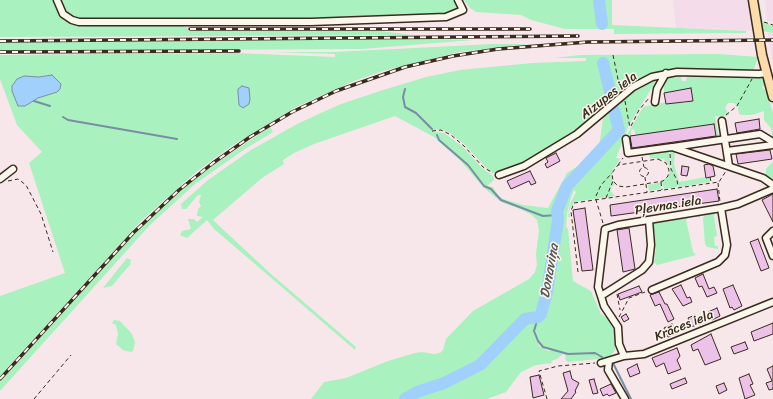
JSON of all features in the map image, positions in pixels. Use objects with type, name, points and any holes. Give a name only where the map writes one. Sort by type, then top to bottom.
[{"type":"main road","points":[[753,0],[773,97]]},
{"type":"street","points":[[57,0],[63,14],[67,18],[79,22],[311,22],[454,15],[463,10],[458,0]]},
{"type":"street","name":"Aizupes iela","points":[[499,175],[512,172],[546,153],[581,131],[600,113],[639,84],[666,73],[684,71],[754,74],[767,72]]},
{"type":"street","points":[[655,102],[657,89],[666,73]]},
{"type":"street","points":[[722,121],[729,166]]},
{"type":"street","points":[[626,139],[628,154],[760,134],[773,142]]},
{"type":"street","points":[[727,151],[773,145]]},
{"type":"street","points":[[670,148],[763,178],[773,186]]},
{"type":"street","points":[[0,179],[13,169]]},
{"type":"street","name":"Pļevnas iela","points":[[606,229],[618,225],[738,204],[773,189]]},
{"type":"street","name":"Pļevnas iela","points":[[652,290],[718,262],[725,255],[727,245],[721,208]]},
{"type":"street","points":[[601,296],[619,283],[642,270],[649,262],[651,245],[648,220]]},
{"type":"street","points":[[606,229],[598,287],[604,306],[618,327],[619,344],[624,356]]},
{"type":"street","points":[[773,231],[766,238],[773,256]]},
{"type":"street","name":"Krāces iela","points":[[601,363],[624,356],[644,354],[773,302]]},
{"type":"street","points":[[609,361],[608,370],[625,399]]},
{"type":"path","points":[[763,22],[773,25]]},
{"type":"path","points":[[722,121],[737,106],[754,74]]},
{"type":"path","points":[[626,139],[639,110],[657,89]]},
{"type":"path","points":[[432,131],[441,130],[451,135],[464,146],[483,167],[490,172],[499,175]]},
{"type":"path","points":[[670,148],[671,169],[678,180],[678,188]]},
{"type":"path","points":[[641,152],[644,168],[648,170],[649,174],[645,176]]},
{"type":"path","points":[[606,229],[596,200],[601,185],[613,172],[621,159],[628,154]]},
{"type":"path","points":[[613,181],[622,187],[661,182],[666,179],[669,173],[666,163],[658,159],[618,165]]},
{"type":"path","points":[[721,208],[718,182],[729,166]]},
{"type":"path","points":[[644,168],[640,171],[641,174],[645,176],[647,192]]},
{"type":"path","points":[[606,198],[613,181],[613,172]]},
{"type":"path","points":[[710,177],[711,183]]},
{"type":"path","points":[[7,181],[18,179],[26,185],[41,214],[53,252]]},
{"type":"path","points":[[661,182],[662,190]]},
{"type":"path","points":[[578,272],[571,211],[574,203],[718,182]]},
{"type":"path","points":[[618,327],[620,312],[617,292],[619,283]]},
{"type":"path","points":[[620,312],[628,299],[652,290]]},
{"type":"path","points":[[34,399],[71,355]]},
{"type":"path","points":[[547,399],[539,371],[558,366],[601,363]]},
{"type":"shaded area","points":[[673,0],[747,0],[752,21],[752,31],[676,28]]},
{"type":"shaded area","points":[[765,0],[773,0],[773,22],[767,21]]},
{"type":"shaded area","points":[[768,33],[773,33],[773,68]]},
{"type":"green space","points":[[0,0],[53,0],[62,19],[81,27],[87,24],[182,22],[184,27],[188,27],[188,31],[380,31],[412,35],[0,37]]},
{"type":"green space","points":[[59,0],[456,0],[457,7],[455,10],[445,14],[361,16],[314,20],[82,19],[73,17],[66,13]]},
{"type":"green space","points":[[464,0],[598,0],[596,17],[600,24],[604,24],[607,20],[606,8],[600,0],[612,0],[612,25],[746,31],[746,33],[614,34],[614,29],[565,29],[531,20],[521,15],[476,12],[470,8]]},
{"type":"green space","points":[[757,0],[759,0],[763,22],[773,26],[773,33],[763,31]]},
{"type":"green space","points":[[425,39],[474,40],[362,49],[0,51],[0,42]]},
{"type":"green space","points":[[493,44],[528,44],[459,52],[383,71],[354,81],[296,107],[230,147],[196,172],[140,222],[0,376],[0,296],[65,273],[29,163],[42,152],[17,125],[0,79],[0,55],[234,53],[335,57],[335,54],[273,52],[335,52]],"holes":[[[50,75],[60,83],[57,92],[38,98],[20,77],[39,77]]]},
{"type":"green space","points":[[719,54],[758,57],[754,69],[751,71],[675,69],[653,75],[634,85],[564,140],[506,173],[496,174],[488,170],[464,144],[450,133],[440,129],[431,131],[444,133],[462,146],[482,168],[493,176],[494,180],[487,186],[493,187],[498,195],[503,199],[523,205],[548,208],[567,173],[586,161],[599,147],[604,112],[642,84],[658,78],[629,125],[616,158],[620,159],[612,172],[612,180],[615,185],[612,186],[610,190],[615,196],[574,202],[569,211],[570,217],[568,217],[570,204],[576,192],[574,190],[567,213],[566,227],[568,229],[573,281],[591,291],[601,314],[611,320],[616,332],[615,350],[609,358],[568,362],[565,359],[566,356],[563,354],[557,359],[551,361],[552,363],[536,365],[521,372],[506,392],[487,399],[311,399],[324,382],[346,378],[388,361],[415,353],[440,353],[443,350],[446,339],[473,311],[529,279],[535,272],[537,265],[536,254],[539,230],[537,220],[532,215],[520,209],[501,202],[483,187],[461,161],[434,137],[395,116],[314,144],[294,153],[283,160],[284,164],[262,178],[213,220],[271,274],[356,347],[355,350],[214,229],[207,220],[187,238],[180,235],[182,231],[191,229],[188,219],[194,219],[197,222],[203,217],[197,216],[198,209],[201,206],[199,202],[201,195],[198,195],[186,209],[182,209],[181,204],[208,180],[251,150],[299,123],[341,104],[426,77],[460,70],[532,63],[586,61],[586,58],[554,58],[581,55]],"holes":[[[550,276],[549,290],[541,313],[547,277]],[[535,327],[536,336],[541,345],[551,351],[539,346],[534,333]]]},
{"type":"green space","points":[[680,74],[682,81],[686,81],[687,74],[764,75],[766,84],[762,87],[767,92],[773,113],[773,140],[771,128],[764,120],[764,111],[752,115],[742,115],[739,114],[738,107],[734,103],[728,103],[725,108],[729,115],[722,117],[715,116],[719,138],[712,139],[712,137],[716,136],[714,124],[636,136],[634,129],[631,130],[632,148],[637,148],[638,150],[631,150],[628,133],[643,107],[666,102],[683,101],[683,103],[693,101],[691,88],[664,93],[664,83],[669,76]]},
{"type":"green space","points":[[270,127],[273,132],[245,149],[195,184],[150,225],[0,391],[0,382],[117,252],[148,220],[200,174]]},
{"type":"green space","points":[[669,151],[671,169],[677,180],[677,187],[664,189],[662,182],[669,175],[670,167],[664,159],[650,158],[649,154]]},
{"type":"green space","points":[[670,151],[675,151],[674,164],[679,182],[706,177],[710,178],[710,182],[679,187],[672,169]]},
{"type":"green space","points":[[773,161],[773,179],[766,176],[766,169]]},
{"type":"green space","points":[[661,182],[661,189],[649,191],[648,185]]},
{"type":"green space","points":[[716,212],[714,216],[717,236],[714,237],[715,246],[718,246],[718,249],[707,247],[705,244],[703,218],[706,214]]},
{"type":"green space","points":[[700,214],[700,218],[696,216],[689,217],[686,220],[693,252],[696,255],[700,254],[657,265],[654,262],[656,247],[653,221]]},
{"type":"green space","points":[[127,258],[131,260],[130,265],[112,286],[103,288]]},
{"type":"green space","points":[[114,320],[120,321],[132,334],[135,342],[133,351],[123,350],[116,344],[118,334],[116,325],[112,323]]},
{"type":"water","points":[[52,75],[61,84],[60,89],[57,92],[38,98],[25,106],[18,106],[12,91],[12,86],[17,79],[24,76],[39,77]]},
{"type":"water","points":[[242,86],[249,88],[250,99],[249,104],[243,108],[239,105],[238,93],[238,89]]},
{"type":"building","points":[[691,88],[693,101],[666,104],[664,93]]},
{"type":"building","points":[[759,119],[760,129],[737,133],[735,123]]},
{"type":"building","points":[[714,124],[716,136],[632,148],[630,136]]},
{"type":"building","points":[[770,150],[772,159],[738,164],[736,154]]},
{"type":"building","points":[[556,153],[560,161],[547,168],[545,164],[548,162],[546,158]]},
{"type":"building","points":[[709,164],[713,166],[715,176],[706,178],[704,165]]},
{"type":"building","points":[[682,166],[689,167],[687,176],[681,175]]},
{"type":"building","points":[[530,171],[536,183],[531,185],[529,181],[511,189],[507,181]]},
{"type":"building","points":[[717,189],[719,201],[611,216],[610,205]]},
{"type":"building","points":[[773,194],[773,222],[762,200]]},
{"type":"building","points":[[585,208],[593,270],[582,271],[573,210]]},
{"type":"building","points":[[629,228],[635,269],[623,272],[617,230]]},
{"type":"building","points":[[758,239],[769,268],[761,271],[750,242]]},
{"type":"building","points":[[703,274],[709,289],[714,287],[717,293],[707,297],[702,286],[699,287],[695,278]]},
{"type":"building","points":[[681,285],[687,298],[690,297],[692,302],[683,306],[672,289]]},
{"type":"building","points":[[733,285],[742,306],[734,310],[732,307],[730,308],[723,289]]},
{"type":"building","points":[[639,286],[642,292],[620,300],[618,294]]},
{"type":"building","points":[[659,292],[674,319],[668,322],[660,304],[655,306],[650,295]]},
{"type":"building","points":[[717,308],[720,316],[712,320],[708,312]]},
{"type":"building","points":[[626,314],[629,319],[624,322],[621,317]]},
{"type":"building","points":[[695,315],[699,324],[691,327],[688,318]]},
{"type":"building","points":[[773,323],[773,334],[754,341],[751,332]]},
{"type":"building","points":[[672,324],[677,333],[668,337],[664,328]]},
{"type":"building","points":[[711,334],[721,359],[705,365],[698,349],[693,351],[691,345]]},
{"type":"building","points":[[745,342],[748,349],[734,354],[731,347]]},
{"type":"building","points":[[677,348],[680,356],[677,360],[681,369],[668,374],[664,363],[656,367],[652,358]]},
{"type":"building","points":[[637,364],[640,373],[630,377],[627,369]]},
{"type":"building","points":[[773,366],[773,389],[769,390],[766,383],[772,381],[767,369]]},
{"type":"building","points":[[570,371],[572,379],[579,383],[575,391],[576,392],[571,399],[561,399],[568,391],[563,373]]},
{"type":"building","points":[[749,374],[753,384],[750,385],[755,395],[745,399],[739,378]]},
{"type":"building","points":[[539,375],[544,395],[533,398],[530,377]]},
{"type":"building","points":[[685,378],[687,383],[672,389],[670,384]]},
{"type":"building","points":[[594,379],[598,393],[593,394],[589,380]]},
{"type":"building","points":[[724,383],[727,390],[719,394],[716,386]]},
{"type":"building","points":[[611,384],[616,393],[609,396],[607,394],[603,396],[600,389]]},
{"type":"waterway","name":"Donaviņa","points":[[599,0],[602,24]]},
{"type":"waterway","name":"Donaviņa","points":[[603,63],[612,100]]},
{"type":"waterway","points":[[405,89],[403,97],[405,107],[416,113],[432,129]]},
{"type":"waterway","points":[[34,101],[50,106]]},
{"type":"waterway","name":"Donaviņa","points":[[405,399],[417,392],[444,383],[480,365],[525,319],[538,317],[541,314],[547,292],[558,220],[557,211],[567,186],[619,130],[614,110]]},
{"type":"waterway","points":[[63,117],[68,120],[177,139]]},
{"type":"waterway","points":[[437,135],[439,140],[468,165],[484,186],[491,189],[501,200],[543,216],[557,215]]},
{"type":"waterway","points":[[538,317],[534,331],[538,341],[543,347],[568,354],[595,353],[602,357]]},
{"type":"waterway","points":[[613,363],[631,399]]},
{"type":"railway","points":[[190,29],[530,29]]},
{"type":"railway","points":[[0,41],[578,36]]},
{"type":"railway","points":[[0,379],[133,233],[179,190],[213,163],[250,137],[292,112],[336,91],[405,67],[453,56],[498,49],[588,42],[773,40]]},
{"type":"railway","points":[[0,52],[239,51]]}]
